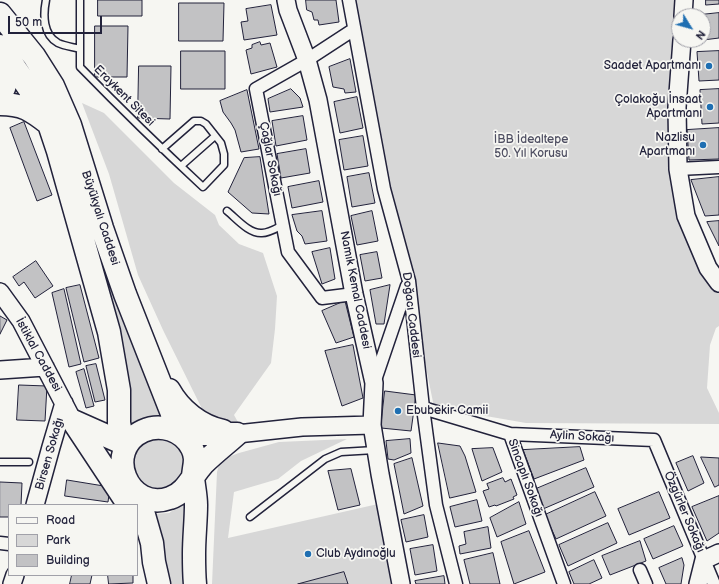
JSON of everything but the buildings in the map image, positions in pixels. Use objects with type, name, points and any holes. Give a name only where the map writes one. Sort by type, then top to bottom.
[{"type":"highway","name":"Büyükyalı Caddesi","points":[[0,14],[34,56],[53,86],[70,125],[102,228],[125,294],[180,434],[187,440],[192,448],[195,457],[193,476],[196,504],[194,553],[195,584]]},
{"type":"highway","name":"Büyükyalı Caddesi","points":[[0,95],[7,76],[2,48]]},
{"type":"highway","name":"Büyükyalı Caddesi","points":[[2,48],[41,106],[49,124],[73,202],[108,332],[119,390],[119,423],[121,433],[128,445]]},
{"type":"highway","points":[[0,104],[12,104],[29,109],[49,124]]},
{"type":"highway","points":[[151,360],[176,403],[199,422],[213,429],[238,434]]},
{"type":"highway","points":[[69,412],[128,445]]},
{"type":"highway","name":"İstiklal Caddesi","points":[[69,412],[133,499]]},
{"type":"highway","points":[[161,427],[171,429],[180,434],[238,434],[214,453],[193,476],[188,486],[180,493],[170,498],[159,500],[133,499],[131,488],[123,471],[123,458],[128,445],[138,434],[151,428],[161,427]]},
{"type":"highway","name":"İstiklal Caddesi","points":[[138,511],[152,543]]},
{"type":"highway","points":[[138,521],[152,543],[154,562],[159,584]]},
{"type":"street","name":"Namık Kemal Caddesi","points":[[286,0],[288,10],[307,60],[318,100],[354,294],[374,384],[372,425],[401,584]]},
{"type":"street","name":"Doğacı Caddesi","points":[[349,0],[353,30],[384,189],[409,281],[423,408],[436,505],[456,584]]},
{"type":"street","name":"Çağlar Sokağı","points":[[353,30],[307,60],[256,89],[288,252],[322,298],[354,294]]},
{"type":"street","points":[[681,48],[677,107],[678,169],[686,216],[708,268],[719,283]]},
{"type":"street","points":[[678,169],[719,167]]},
{"type":"street","points":[[374,384],[409,281]]},
{"type":"street","name":"İstiklal Caddesi","points":[[0,292],[21,321],[69,412]]},
{"type":"street","points":[[0,370],[45,367]]},
{"type":"street","name":"Sincaplı Sokağı","points":[[423,408],[510,434],[564,584]]},
{"type":"street","name":"Birsen Sokağı","points":[[35,504],[51,447],[69,412]]},
{"type":"street","points":[[238,434],[302,427],[372,425]]},
{"type":"street","name":"Aylin Sokağı","points":[[510,434],[654,440]]},
{"type":"street","name":"Özgürler Sokağı","points":[[654,440],[714,584]]},
{"type":"street","points":[[698,584],[704,560],[719,553]]},
{"type":"street","points":[[640,570],[646,584]]},
{"type":"lane","points":[[46,0],[45,27],[48,33],[59,44],[80,49]]},
{"type":"lane","name":"Eraykent Sitesi","points":[[80,0],[80,68],[203,187],[224,165],[223,148],[215,136]]},
{"type":"lane","points":[[162,149],[194,121],[198,120],[204,122],[215,136],[181,166]]},
{"type":"lane","points":[[227,211],[257,233],[267,232],[283,225]]},
{"type":"lane","points":[[250,518],[329,457],[341,452],[376,450]]},
{"type":"lane","points":[[0,462],[29,462]]},
{"type":"green space","name":"İBB İdealtepe 50. Yıl Korusu","points":[[355,0],[677,0],[677,8],[671,8],[671,48],[677,48],[677,217],[719,291],[719,326],[716,328],[710,345],[707,388],[719,413],[719,424],[526,423],[434,407],[361,46]]},
{"type":"green space","points":[[82,103],[104,113],[174,183],[215,215],[219,225],[239,244],[263,253],[277,296],[271,363],[234,415],[239,424],[219,426],[207,419],[163,330],[138,275],[109,174]]},
{"type":"green space","points":[[111,284],[171,425],[125,434],[106,286]]},
{"type":"green space","points":[[159,438],[169,440],[177,446],[183,454],[185,464],[183,474],[177,482],[169,488],[159,490],[149,488],[141,482],[135,474],[133,464],[135,454],[141,446],[149,440]]},
{"type":"green space","name":"Club Aydınoğlu","points":[[347,439],[301,461],[278,479],[234,492],[228,538],[378,504],[395,584],[212,584],[217,472],[220,460],[279,442]]},
{"type":"green space","points":[[190,499],[189,584],[170,584],[163,547],[151,514],[169,513]]},
{"type":"waterway","points":[[97,244],[107,277]]},
{"type":"place","name":"Saadet Apartmanı","points":[[709,66]]},
{"type":"place","name":"Çolakoğu İnsaat Apartmanı","points":[[710,107]]},
{"type":"place","name":"Nazlisu Apartmanı","points":[[703,145]]},
{"type":"place","name":"Ebubekir Camii","points":[[398,411]]},
{"type":"place","name":"Club Aydınoğlu","points":[[308,554]]}]
